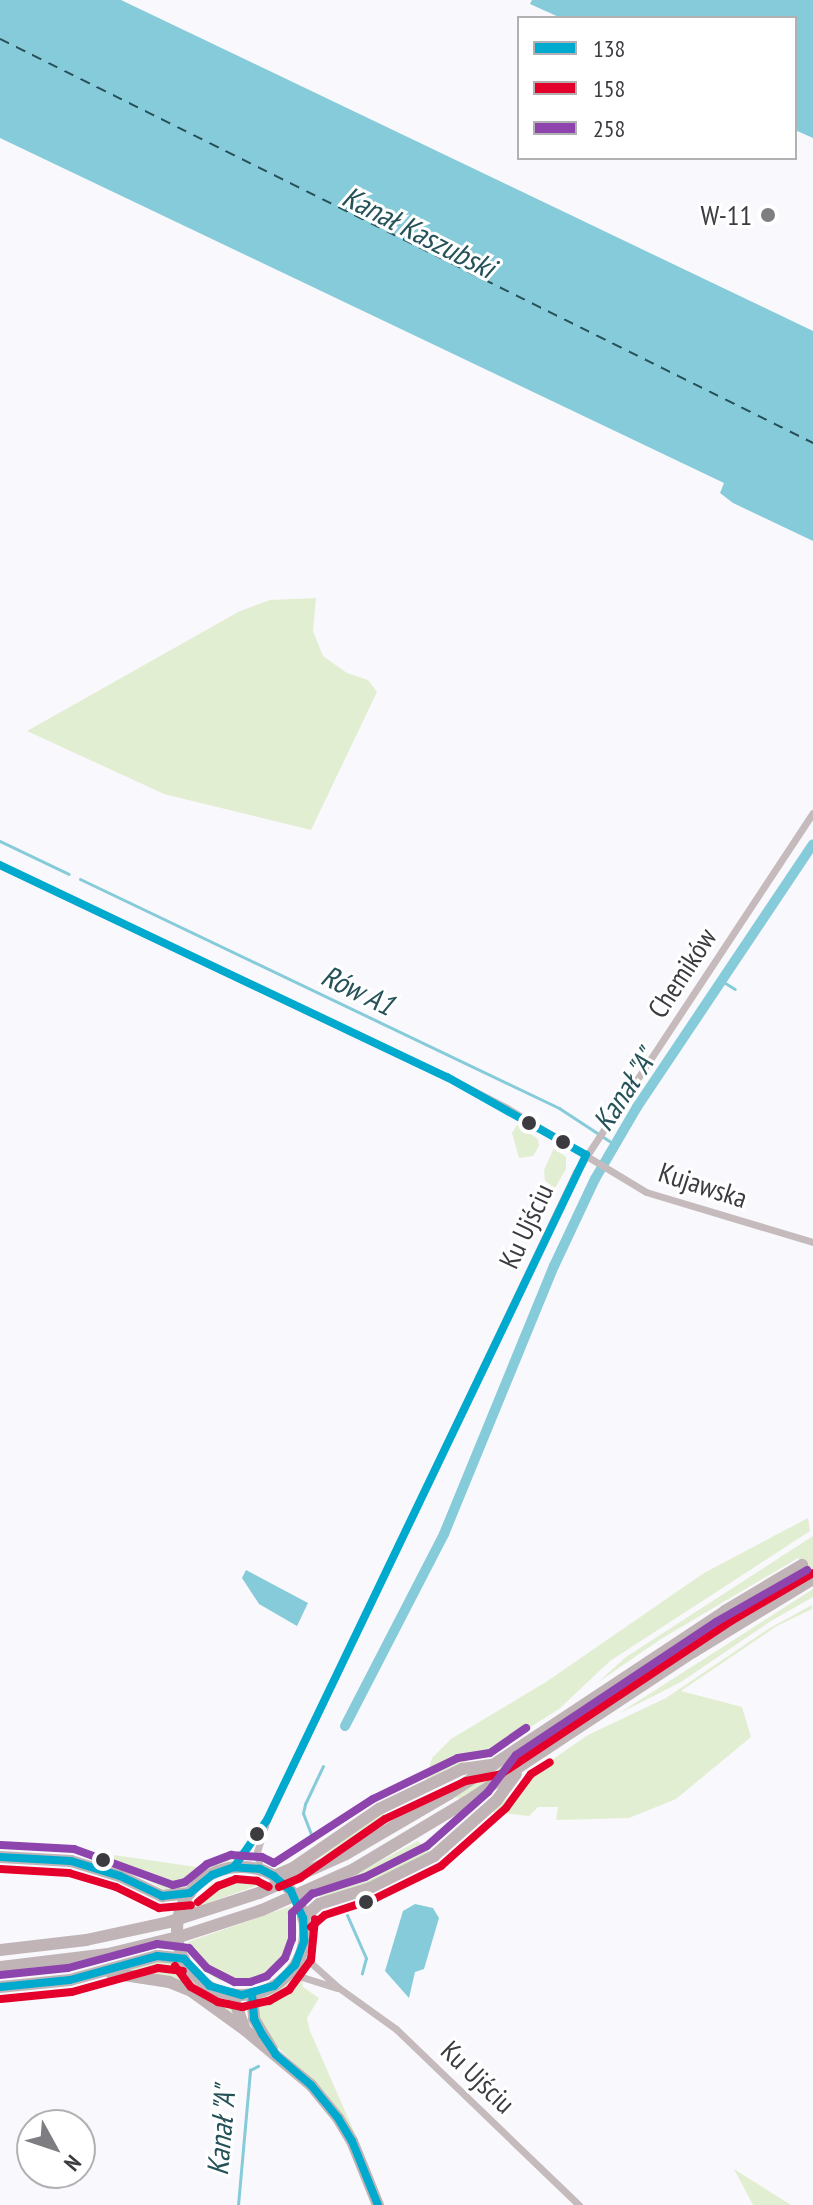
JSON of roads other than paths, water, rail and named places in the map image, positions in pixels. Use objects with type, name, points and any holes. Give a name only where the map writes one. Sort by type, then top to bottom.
[{"type":"highway","points":[[0,1950],[86,1940],[169,1922],[259,1893],[346,1854],[449,1794],[736,1604],[802,1565]]},
{"type":"highway","points":[[0,1967],[108,1954],[182,1936],[262,1910],[354,1869],[466,1802],[723,1632],[810,1581]]},
{"type":"highway","points":[[274,1876],[293,1868],[331,1839],[379,1809],[462,1769],[494,1764]]},
{"type":"highway","points":[[303,1918],[319,1904],[370,1888],[434,1856],[485,1811],[523,1765]]},
{"type":"highway","points":[[0,1857],[71,1861],[120,1876],[162,1896],[190,1893]]},
{"type":"highway","points":[[234,1867],[260,1869],[274,1876],[291,1891],[303,1918],[301,1954],[289,1973],[274,1986],[252,1994],[232,1994],[199,1978],[184,1959],[178,1926],[190,1893],[212,1875],[234,1867]]},
{"type":"highway","points":[[0,1987],[70,1980],[105,1973],[157,1956],[184,1959]]},
{"type":"highway","points":[[105,1973],[169,1982],[191,1991],[276,2055],[311,2085],[338,2118],[352,2141],[378,2205]]},
{"type":"highway","points":[[232,1994],[245,2030]]},
{"type":"highway","points":[[252,1994],[254,2019],[276,2055]]},
{"type":"street","name":"Chemików","points":[[586,1155],[813,813]]},
{"type":"street","points":[[0,865],[447,1077],[586,1155]]},
{"type":"street","name":"Kujawska","points":[[586,1155],[660,1198],[813,1242]]},
{"type":"street","name":"Ku Ujściu","points":[[260,1869],[257,1852],[267,1820],[586,1155]]},
{"type":"street","name":"Ku Ujściu","points":[[234,1867],[267,1820]]},
{"type":"street","name":"Ku Ujściu","points":[[301,1954],[339,1988],[396,2029],[579,2205]]},
{"type":"street","name":"Ku Ujściu","points":[[289,1973],[339,1988]]},
{"type":"water","name":"Kanał Kaszubski","points":[[0,0],[121,0],[813,331],[813,541],[733,503],[720,493],[724,483],[0,138]]},
{"type":"water","points":[[532,0],[813,0],[813,138],[797,131],[797,16],[557,16],[530,4]]},
{"type":"water","points":[[246,1570],[308,1603],[297,1626],[259,1604],[242,1578]]},
{"type":"water","points":[[415,1904],[433,1908],[439,1918],[424,1969],[415,1972],[409,1998],[385,1971],[403,1911]]},
{"type":"waterway","name":"Rów A1","points":[[0,841],[69,874]]},
{"type":"waterway","name":"Kanał \"A\"","points":[[345,1726],[444,1534],[554,1266],[595,1179],[637,1107],[813,844]]},
{"type":"waterway","name":"Rów A1","points":[[80,879],[559,1108],[614,1144]]},
{"type":"waterway","points":[[722,981],[735,989]]},
{"type":"waterway","name":"Kanał \"A\"","points":[[311,1834],[303,1813],[323,1766]]},
{"type":"waterway","name":"Kanał \"A\"","points":[[347,1915],[366,1958],[362,1973]]},
{"type":"waterway","name":"Kanał \"A\"","points":[[238,2205],[250,2070],[258,2066]]},
{"type":"place","name":"W-11","points":[[768,215]]}]
